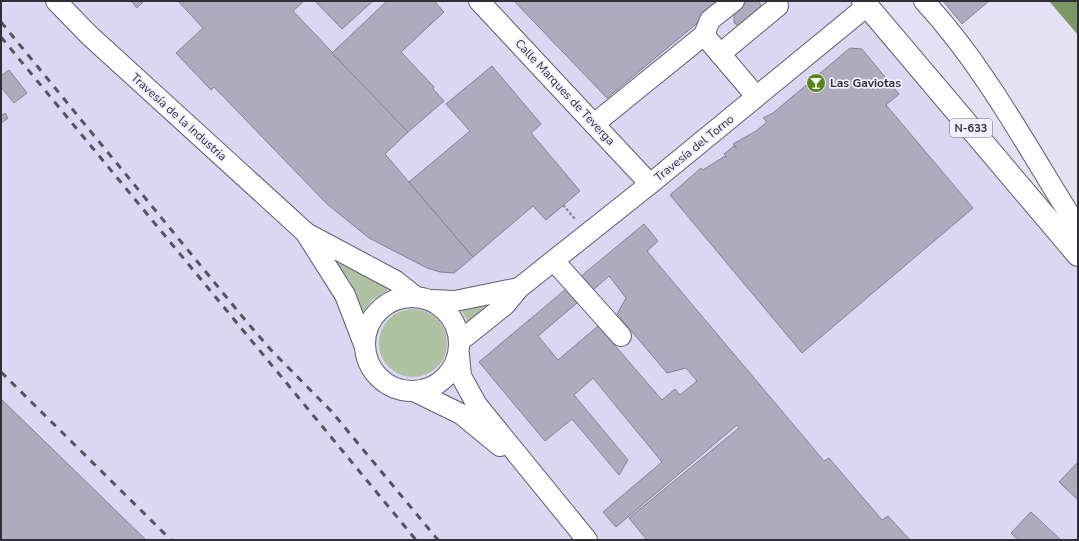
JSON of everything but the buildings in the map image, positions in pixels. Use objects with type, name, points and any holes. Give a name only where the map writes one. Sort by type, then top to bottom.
[{"type":"highway","name":"N-633","points":[[865,3],[1078,255]]},
{"type":"street","name":"Travesía de la Industria","points":[[56,1],[89,35],[305,232],[396,281],[423,299],[445,310],[455,322],[460,348],[461,376],[467,389],[524,464],[587,540]]},
{"type":"street","name":"Calle Marques de Teverga","points":[[479,1],[650,184]]},
{"type":"street","points":[[594,124],[704,35],[710,20],[734,1]]},
{"type":"street","points":[[924,1],[944,23],[992,88],[1078,228]]},
{"type":"street","points":[[720,54],[779,3]]},
{"type":"street","name":"Travesía del Torno","points":[[460,348],[505,305],[519,288],[650,184],[865,3]]},
{"type":"street","points":[[704,35],[756,96]]},
{"type":"street","name":"Travesía de la Industria","points":[[305,232],[346,295],[365,347],[368,362],[376,374],[387,384],[401,390],[416,392],[461,414],[524,464]]},
{"type":"street","points":[[554,261],[621,336]]},
{"type":"street","name":"Travesía del Torno","points":[[423,299],[454,300],[519,288]]},
{"type":"street","name":"Travesía de la Industria","points":[[365,347],[367,331],[374,317],[385,305],[400,298],[423,299]]},
{"type":"street","points":[[416,392],[430,388],[443,380],[453,369],[460,348]]},
{"type":"shaded area","points":[[1,1],[871,1],[1078,246],[1078,540],[1,540]]},
{"type":"shaded area","points":[[1049,1],[1078,1],[1078,35]]},
{"type":"shaded area","points":[[318,244],[390,288],[372,300],[363,312],[350,281]]},
{"type":"shaded area","points":[[504,298],[469,324],[460,307]]},
{"type":"shaded area","points":[[406,309],[420,309],[432,314],[442,324],[447,336],[447,350],[442,362],[432,372],[420,377],[406,377],[394,372],[384,362],[379,350],[379,336],[384,324],[394,314]]},
{"type":"railway","points":[[1,22],[246,321],[271,350],[332,412],[438,540]]},
{"type":"railway","points":[[1,37],[416,540]]},
{"type":"railway","points":[[1,372],[171,540]]},
{"type":"place","name":"Las Gaviotas","points":[[816,83]]}]
